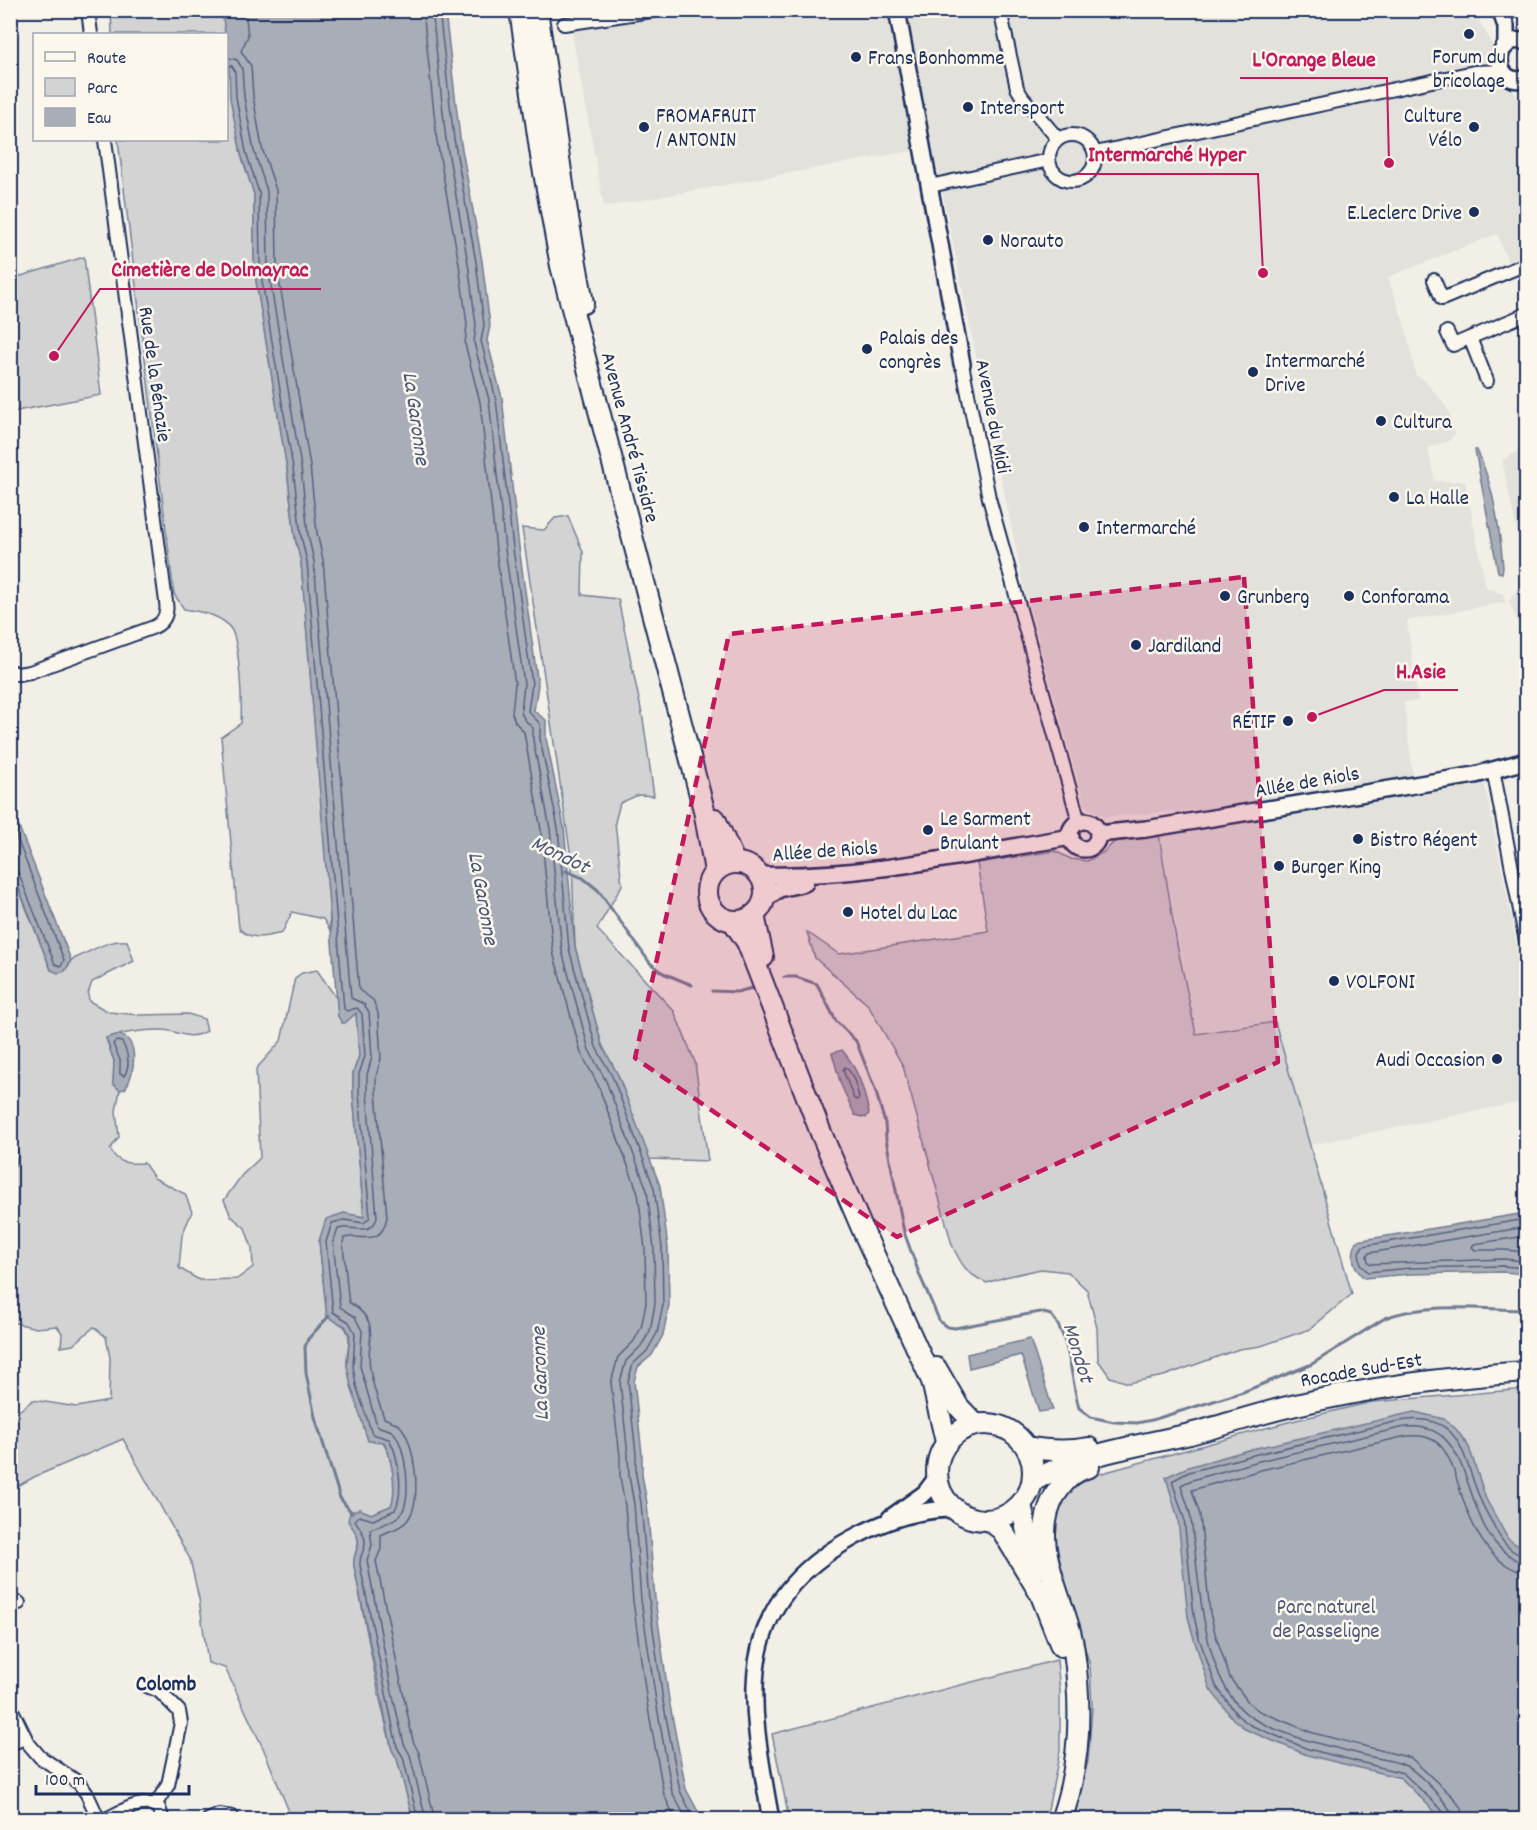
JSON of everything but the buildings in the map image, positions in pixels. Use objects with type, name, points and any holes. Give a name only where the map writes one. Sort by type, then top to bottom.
[{"type":"main road","name":"Avenue André Tissidre","points":[[520,10],[561,266],[704,810],[715,871]]},
{"type":"main road","name":"Avenue André Tissidre","points":[[538,15],[567,212],[601,393],[684,718],[714,817],[735,863]]},
{"type":"main road","points":[[759,908],[740,921],[733,921],[718,915],[709,903],[707,887],[715,871],[727,864],[735,863],[749,866],[760,875],[765,892],[759,908],[759,941],[780,1009],[868,1227],[938,1373],[958,1406],[975,1424]]},
{"type":"main road","points":[[733,921],[747,942],[821,1133],[932,1381],[946,1442]]},
{"type":"main road","name":"Rocade Sud-Est","points":[[1033,1481],[1052,1470],[1074,1462],[1295,1405],[1379,1387],[1474,1375],[1527,1372]]},
{"type":"main road","points":[[975,1424],[990,1424],[1005,1428],[1017,1436],[1027,1447],[1033,1464],[1033,1481],[1021,1504],[1006,1515],[989,1520],[964,1516],[954,1509],[939,1489],[937,1477],[937,1464],[946,1442],[964,1428],[975,1424]]},
{"type":"main road","points":[[1061,1820],[1078,1747],[1080,1715],[1071,1633],[1053,1579],[1044,1541],[1049,1506],[1067,1478],[1078,1470],[1191,1440],[1207,1428]]},
{"type":"main road","name":"Rocade Sud-Est","points":[[1027,1447],[1049,1451],[1073,1451],[1207,1428]]},
{"type":"main road","points":[[1021,1504],[1028,1537],[1065,1633],[1077,1678]]},
{"type":"main road","points":[[989,1520],[1002,1530],[1041,1595],[1059,1636],[1068,1674],[1071,1708],[1069,1745],[1065,1782],[1055,1820]]},
{"type":"street","points":[[88,10],[91,33]]},
{"type":"street","points":[[564,24],[658,10]]},
{"type":"street","name":"Avenue du Midi","points":[[897,10],[989,498],[1079,822]]},
{"type":"street","points":[[1000,10],[1017,88],[1058,139]]},
{"type":"street","points":[[1500,10],[1506,26],[1502,58],[1508,77],[1524,84]]},
{"type":"street","points":[[1506,26],[1524,42]]},
{"type":"street","points":[[1095,153],[1474,72],[1502,58],[1515,41],[1524,42]]},
{"type":"street","points":[[1073,135],[1080,136],[1087,140],[1095,153],[1094,166],[1085,177],[1078,180],[1059,176],[1051,166],[1051,149],[1058,139],[1073,135]]},
{"type":"street","name":"Rue de la Bénazie","points":[[10,671],[18,674],[30,672],[154,627],[166,614],[105,141]]},
{"type":"street","points":[[930,186],[1050,160]]},
{"type":"street","points":[[1434,280],[1442,299],[1527,264]]},
{"type":"street","points":[[1447,332],[1453,345],[1527,314]]},
{"type":"street","points":[[1470,338],[1487,381]]},
{"type":"street","name":"Allée de Riols","points":[[1098,834],[1146,829],[1475,775],[1527,761]]},
{"type":"street","name":"Allée de Riols","points":[[1493,769],[1527,766]]},
{"type":"street","points":[[1493,769],[1527,942]]},
{"type":"street","points":[[1079,822],[1092,824],[1098,834],[1096,843],[1084,849],[1075,845],[1071,837],[1072,828],[1079,822]]},
{"type":"street","name":"Allée de Riols","points":[[760,875],[790,876],[873,869],[1071,837]]},
{"type":"street","points":[[759,908],[769,895],[779,889],[873,869]]},
{"type":"street","points":[[771,1820],[757,1729],[755,1675],[762,1635],[774,1606],[800,1575],[819,1557],[880,1524],[925,1493],[937,1477]]},
{"type":"street","points":[[880,1524],[930,1510],[954,1509]]},
{"type":"street","points":[[144,1685],[159,1691],[179,1712],[181,1723],[168,1785],[155,1804]]},
{"type":"street","points":[[10,1706],[25,1738],[40,1757],[79,1783],[87,1794],[99,1820]]},
{"type":"street","points":[[10,1744],[25,1738]]},
{"type":"street","points":[[104,1820],[142,1804],[155,1804],[163,1820]]},
{"type":"street","points":[[208,1820],[219,1815],[232,1817]]},
{"type":"highlighted area","points":[[1244,577],[1278,1062],[897,1237],[635,1058],[729,634]]},
{"type":"shaded area","points":[[568,11],[1474,11],[1526,117],[1526,258],[1509,265],[1497,234],[1388,277],[1406,329],[1416,376],[1422,378],[1442,401],[1449,412],[1455,434],[1449,441],[1428,448],[1435,481],[1465,481],[1486,588],[1503,594],[1505,602],[1407,621],[1418,701],[1404,703],[1413,777],[1219,808],[1104,817],[1085,806],[1024,588],[933,147],[604,207]]},
{"type":"shaded area","points":[[1526,447],[1526,575],[1502,460]]},
{"type":"shaded area","points":[[1526,577],[1526,644],[1509,601]]},
{"type":"shaded area","points":[[1484,780],[1526,992],[1526,1101],[1310,1145],[1275,1022],[1196,1035],[1159,835]]},
{"type":"green space","points":[[111,11],[222,11],[226,33],[112,33]]},
{"type":"green space","points":[[228,49],[241,154],[254,194],[254,269],[287,469],[295,538],[301,562],[330,930],[323,919],[292,912],[282,933],[254,937],[239,928],[221,737],[241,723],[237,647],[227,624],[210,614],[184,609],[174,594],[118,141],[228,141]]},
{"type":"green space","points":[[84,257],[101,395],[11,412],[11,279]]},
{"type":"green space","points":[[568,516],[583,552],[582,595],[618,599],[643,719],[654,796],[638,795],[620,803],[615,822],[622,885],[597,929],[674,1011],[695,1062],[708,1161],[649,1159],[618,1075],[602,1045],[575,947],[572,864],[522,528],[544,530],[555,518]]},
{"type":"green space","points":[[1159,835],[1177,944],[1196,1034],[1275,1022],[1352,1294],[1310,1329],[1261,1346],[1239,1349],[1164,1376],[1128,1383],[1110,1377],[1098,1360],[1097,1328],[1087,1290],[1068,1272],[1041,1269],[987,1283],[974,1276],[961,1263],[952,1245],[903,1066],[868,1005],[815,958],[807,932],[839,954],[988,931],[977,863],[1055,851],[1071,859],[1087,861],[1104,852],[1114,842]]},
{"type":"green space","points":[[10,868],[51,970],[69,966],[71,960],[105,944],[127,941],[134,961],[92,982],[88,994],[89,1001],[109,1012],[140,1015],[188,1014],[204,1019],[207,1031],[199,1034],[188,1036],[168,1030],[154,1030],[106,1038],[114,1061],[113,1084],[120,1090],[116,1111],[119,1137],[110,1149],[116,1158],[124,1162],[144,1163],[154,1178],[185,1194],[192,1212],[182,1235],[179,1268],[199,1280],[237,1279],[253,1267],[252,1248],[245,1228],[231,1216],[224,1200],[242,1175],[260,1158],[256,1069],[281,1041],[295,978],[302,973],[317,970],[337,999],[338,1016],[356,1012],[359,1056],[353,1073],[353,1094],[364,1217],[356,1215],[319,1241],[327,1317],[346,1329],[349,1338],[348,1369],[381,1436],[393,1473],[394,1490],[391,1506],[371,1514],[359,1509],[349,1521],[358,1539],[354,1566],[379,1695],[392,1750],[397,1758],[413,1819],[292,1819],[264,1750],[225,1668],[208,1663],[199,1599],[190,1559],[123,1439],[34,1477],[11,1490],[11,1417],[33,1400],[77,1407],[109,1401],[110,1358],[106,1337],[94,1327],[73,1345],[61,1347],[62,1333],[57,1326],[36,1328],[11,1322],[10,1168],[16,1165],[18,1153],[10,1128]]},
{"type":"green space","name":"Parc naturel de Passeligne","points":[[1526,1389],[1526,1819],[1072,1819],[1088,1761],[1092,1707],[1090,1665],[1053,1549],[1050,1519],[1065,1492],[1095,1475],[1288,1422],[1372,1402]]},
{"type":"green space","points":[[1057,1660],[1060,1692],[1060,1751],[1046,1819],[789,1819],[772,1734]]},
{"type":"water","name":"La Garonne","points":[[222,11],[445,11],[460,138],[482,261],[490,326],[487,340],[502,398],[538,685],[534,711],[546,720],[546,738],[564,827],[575,947],[602,1045],[618,1075],[660,1186],[668,1248],[669,1305],[663,1335],[652,1355],[638,1367],[634,1381],[655,1599],[669,1700],[686,1789],[702,1819],[413,1819],[397,1759],[392,1750],[354,1566],[358,1539],[348,1521],[350,1512],[359,1509],[371,1514],[391,1506],[394,1491],[393,1474],[384,1442],[368,1441],[347,1366],[350,1335],[345,1326],[327,1317],[319,1241],[326,1219],[344,1213],[364,1217],[353,1094],[353,1073],[359,1056],[356,1013],[345,1023],[342,1023],[338,1016],[301,562],[295,538],[287,469],[254,269],[254,194],[241,154],[230,98],[228,33],[225,33]]},
{"type":"water","points":[[1475,450],[1477,450],[1488,478],[1495,508],[1502,553],[1502,573],[1498,572]]},
{"type":"water","points":[[14,824],[19,827],[71,960],[65,971],[58,973],[51,970],[11,868],[11,826]]},
{"type":"water","points":[[116,1035],[129,1041],[134,1057],[129,1083],[125,1089],[120,1090],[113,1084],[114,1061],[106,1038]]},
{"type":"water","points":[[842,1050],[852,1064],[862,1088],[869,1113],[866,1118],[855,1115],[841,1085],[832,1053]]},
{"type":"water","points":[[1526,1213],[1526,1274],[1503,1272],[1410,1274],[1364,1278],[1357,1270],[1354,1261],[1357,1241]]},
{"type":"water","points":[[1030,1339],[1053,1410],[1039,1412],[1021,1355],[969,1368],[967,1354]]},
{"type":"water","name":"Parc naturel de Passeligne","points":[[1414,1412],[1444,1419],[1456,1429],[1469,1447],[1486,1499],[1508,1539],[1526,1551],[1526,1819],[1442,1819],[1401,1778],[1307,1755],[1247,1730],[1233,1719],[1210,1689],[1194,1639],[1188,1617],[1178,1519],[1166,1477],[1188,1467],[1256,1448]]},
{"type":"waterway","name":"Mondot","points":[[566,871],[583,878],[598,890],[650,963],[663,973],[692,985]]},
{"type":"waterway","name":"Mondot","points":[[784,977],[796,977],[817,984],[836,1021],[856,1041],[875,1089],[885,1123],[904,1232],[940,1322],[947,1327],[955,1328],[1040,1312],[1051,1315],[1066,1346],[1079,1408],[1091,1417],[1114,1422],[1137,1423],[1243,1392],[1312,1364],[1385,1318],[1401,1313],[1436,1308],[1526,1310]]},
{"type":"waterway","points":[[712,991],[737,992],[756,987]]},
{"type":"waterway","points":[[329,1316],[308,1339],[305,1347],[306,1373],[315,1417],[340,1498],[352,1513]]},
{"type":"place","name":"Forum du bricolage","points":[[1469,34]]},
{"type":"place","name":"Frans Bonhomme","points":[[856,57]]},
{"type":"place","name":"Intersport","points":[[968,107]]},
{"type":"place","name":"FROMAFRUIT / ANTONIN","points":[[644,127]]},
{"type":"place","name":"Culture Vélo","points":[[1474,127]]},
{"type":"place","name":"L'Orange Bleue","points":[[1389,163]]},
{"type":"place","name":"E.Leclerc Drive","points":[[1474,212]]},
{"type":"place","name":"Norauto","points":[[988,240]]},
{"type":"place","name":"Intermarché Hyper","points":[[1263,273]]},
{"type":"place","name":"Palais des congrès","points":[[867,349]]},
{"type":"place","name":"Cimetière de Dolmayrac","points":[[54,356]]},
{"type":"place","name":"Intermarché Drive","points":[[1253,372]]},
{"type":"place","name":"Cultura","points":[[1381,421]]},
{"type":"place","name":"La Halle","points":[[1394,497]]},
{"type":"place","name":"Intermarché","points":[[1084,527]]},
{"type":"place","name":"Grunberg","points":[[1225,596]]},
{"type":"place","name":"Conforama","points":[[1349,596]]},
{"type":"place","name":"Jardiland","points":[[1136,645]]},
{"type":"place","name":"H.Asie","points":[[1312,717]]},
{"type":"place","name":"RÉTIF","points":[[1288,721]]},
{"type":"place","name":"Le Sarment Brulant","points":[[928,830]]},
{"type":"place","name":"Bistro Régent","points":[[1358,839]]},
{"type":"place","name":"Burger King","points":[[1279,866]]},
{"type":"place","name":"Hotel du Lac","points":[[848,912]]},
{"type":"place","name":"VOLFONI","points":[[1334,981]]},
{"type":"place","name":"Audi Occasion","points":[[1497,1059]]},
{"type":"district","name":"Colomb","points":[[166,1682]]}]
